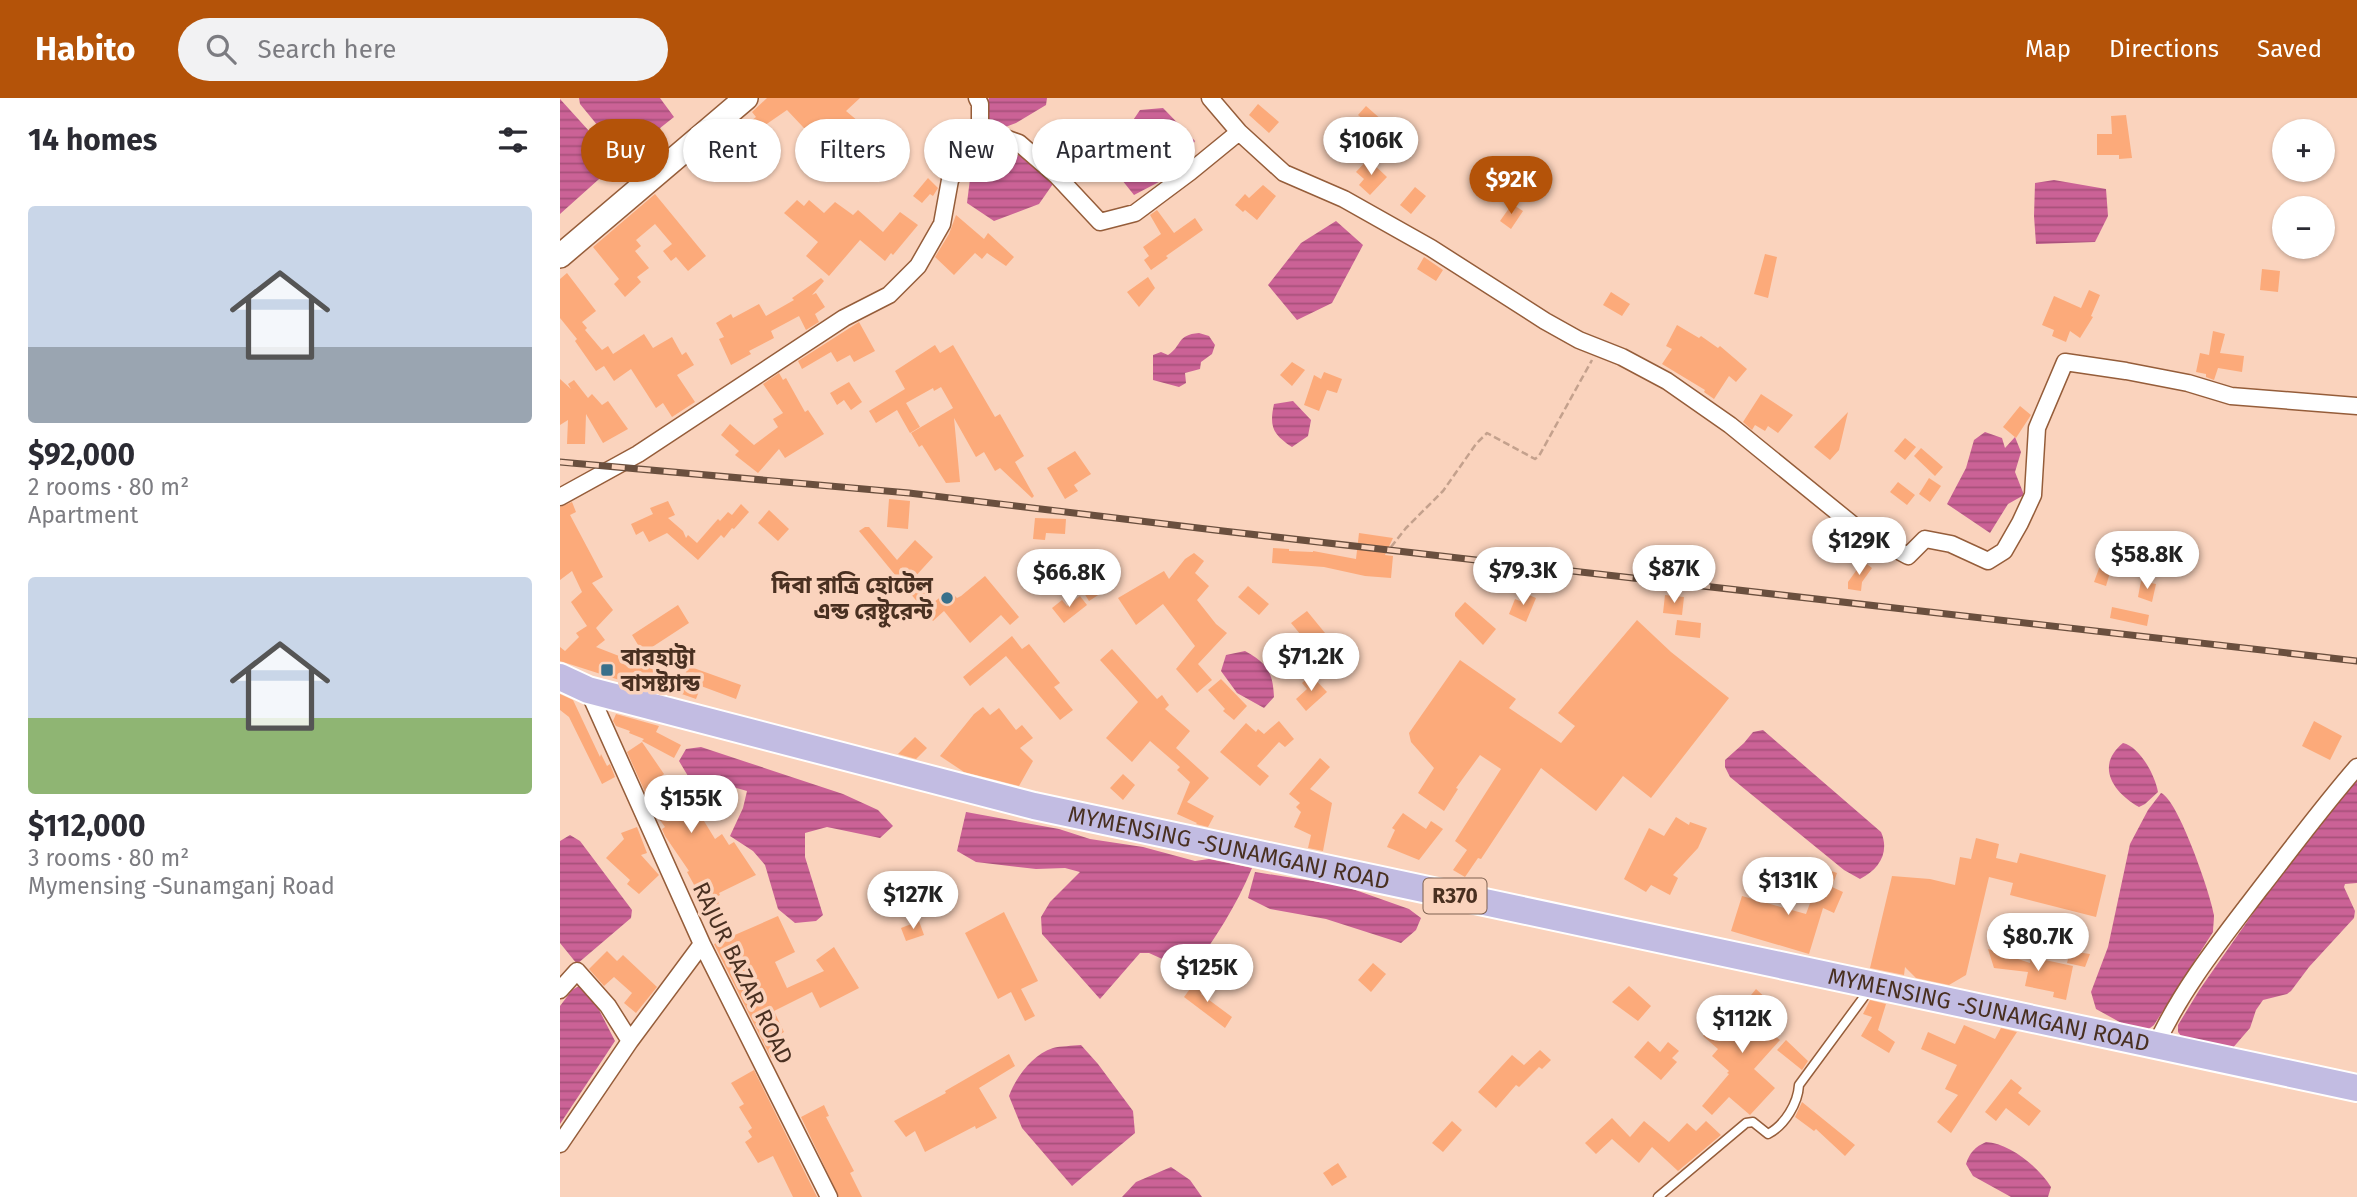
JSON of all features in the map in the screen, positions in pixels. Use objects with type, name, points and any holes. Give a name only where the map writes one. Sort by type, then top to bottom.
[{"type":"main road","points":[[560,256],[746,98]]},
{"type":"main road","name":"MYMENSING -SUNAMGANJ ROAD","points":[[560,677],[588,690],[1034,806],[2357,1088]]},
{"type":"street","points":[[977,98],[980,104],[980,119]]},
{"type":"street","points":[[1210,98],[1239,132],[1284,173],[1344,199],[1431,248],[1545,321],[1667,380],[1730,425],[1858,529],[1908,556],[1925,539],[1951,544],[1988,561],[2004,551],[2033,495],[2036,428],[2065,362],[2188,383],[2231,396],[2357,406]]},
{"type":"street","points":[[1018,143],[1057,176],[1100,222],[1135,213],[1239,132]]},
{"type":"street","points":[[560,498],[638,454],[844,318],[889,295],[918,266],[942,223],[950,182]]},
{"type":"street","name":"RAJUR BAZAR ROAD","points":[[588,690],[702,944],[829,1197]]},
{"type":"street","points":[[2157,1045],[2171,1012],[2206,961],[2315,817],[2357,767]]},
{"type":"street","points":[[560,1144],[630,1041],[702,944]]},
{"type":"street","points":[[560,990],[577,971],[608,1006],[630,1041]]},
{"type":"lane","points":[[1658,1197],[1746,1123],[1754,1122],[1768,1134],[1775,1130],[1798,1100],[1799,1085],[1872,985]]},
{"type":"path","points":[[1391,547],[1443,491],[1484,435],[1491,434],[1535,459],[1539,456],[1577,391],[1598,348]]},
{"type":"shaded area","points":[[579,98],[660,98],[674,117],[669,121],[592,119],[580,104]]},
{"type":"shaded area","points":[[989,98],[1047,98],[1046,105],[1018,122],[1018,119],[988,119],[983,115]]},
{"type":"shaded area","points":[[560,99],[581,122],[581,182],[596,182],[560,214]]},
{"type":"shaded area","points":[[1163,108],[1174,119],[1134,119],[1140,110]]},
{"type":"shaded area","points":[[1018,155],[1032,161],[1032,182],[1054,182],[1039,204],[994,221],[967,203],[970,182],[1018,182]]},
{"type":"shaded area","points":[[2054,180],[2106,189],[2108,216],[2095,242],[2036,244],[2035,183]]},
{"type":"shaded area","points":[[1124,182],[1159,182],[1134,195]]},
{"type":"shaded area","points":[[1336,221],[1363,245],[1332,303],[1297,320],[1268,285],[1301,243]]},
{"type":"shaded area","points":[[1199,333],[1209,336],[1215,345],[1212,354],[1201,362],[1200,369],[1185,373],[1186,383],[1179,387],[1153,380],[1153,355],[1161,352],[1168,355],[1183,338]]},
{"type":"shaded area","points":[[1293,401],[1311,420],[1308,436],[1292,447],[1277,434],[1272,419],[1274,404]]},
{"type":"shaded area","points":[[1985,432],[2002,438],[2005,448],[2015,437],[2021,452],[2015,472],[2024,495],[2008,504],[1990,533],[1947,504],[1966,468],[1974,440]]},
{"type":"shaded area","points":[[1245,651],[1264,664],[1272,681],[1274,697],[1264,708],[1237,693],[1221,671],[1226,655]]},
{"type":"shaded area","points":[[1763,730],[1881,832],[1883,853],[1873,871],[1860,879],[1844,870],[1730,777],[1725,760],[1753,732]]},
{"type":"shaded area","points":[[2123,743],[2141,756],[2150,770],[2158,792],[2139,807],[2122,794],[2111,778],[2110,761]]},
{"type":"shaded area","points":[[701,747],[843,794],[878,810],[893,826],[880,838],[827,827],[805,833],[805,857],[823,915],[816,921],[795,923],[778,909],[765,865],[753,851],[730,836],[743,808],[747,791],[726,785],[722,788],[688,776],[679,761],[686,749]]},
{"type":"shaded area","points":[[2357,779],[2357,883],[2345,884],[2344,887],[2355,911],[2354,918],[2291,991],[2263,1000],[2256,1010],[2250,1028],[2231,1050],[2184,1040],[2178,1032],[2178,1025],[2200,989],[2286,866]]},
{"type":"shaded area","points":[[2161,793],[2176,812],[2193,849],[2207,888],[2214,919],[2213,932],[2154,1025],[2146,1031],[2125,1025],[2096,1009],[2091,992],[2108,947],[2130,844],[2148,810]]},
{"type":"shaded area","points":[[966,812],[1059,829],[1090,839],[1143,847],[1195,861],[1209,859],[1252,868],[1224,922],[1191,972],[1149,953],[1140,953],[1100,999],[1042,934],[1041,917],[1050,902],[1080,872],[1065,868],[1036,869],[976,862],[957,851]]},
{"type":"shaded area","points":[[570,835],[580,841],[632,910],[631,918],[577,964],[560,943],[560,841]]},
{"type":"shaded area","points":[[1255,872],[1344,886],[1409,909],[1421,918],[1416,930],[1401,943],[1326,919],[1270,909],[1248,898]]},
{"type":"shaded area","points":[[583,986],[591,994],[615,1041],[560,1124],[560,1006],[572,990]]},
{"type":"shaded area","points":[[1081,1045],[1133,1111],[1135,1133],[1072,1186],[1022,1128],[1009,1096],[1020,1074],[1045,1051]]},
{"type":"shaded area","points":[[1986,1142],[2014,1151],[2031,1164],[2051,1187],[2048,1197],[2011,1197],[1973,1176],[1966,1164],[1973,1150]]},
{"type":"shaded area","points":[[1171,1167],[1190,1180],[1202,1197],[1122,1197],[1136,1182]]},
{"type":"building","points":[[767,98],[860,98],[846,111],[856,119],[795,119],[787,110],[774,119],[754,119],[756,117],[752,112]]},
{"type":"building","points":[[1258,104],[1279,122],[1269,133],[1249,115]]},
{"type":"building","points":[[1366,106],[1383,121],[1375,129],[1358,115]]},
{"type":"building","points":[[2126,115],[2132,158],[2119,159],[2119,155],[2097,155],[2097,134],[2112,134],[2111,116]]},
{"type":"building","points":[[1368,159],[1387,177],[1370,195],[1359,185],[1364,179],[1356,172]]},
{"type":"building","points":[[925,182],[932,182],[938,188],[933,196],[930,194],[922,203],[913,196]]},
{"type":"building","points":[[1263,185],[1276,196],[1257,220],[1235,205],[1245,194],[1249,198]]},
{"type":"building","points":[[1415,187],[1426,196],[1411,214],[1400,205]]},
{"type":"building","points":[[655,194],[706,256],[688,271],[676,257],[671,261],[663,251],[672,244],[655,224],[636,240],[641,246],[635,251],[649,268],[637,277],[641,282],[625,297],[614,284],[619,279],[593,247]]},
{"type":"building","points":[[797,200],[804,206],[809,200],[824,213],[835,202],[853,215],[858,210],[883,232],[900,212],[918,225],[885,261],[860,240],[829,276],[806,256],[818,242],[784,213]]},
{"type":"building","points":[[1512,204],[1523,211],[1511,229],[1500,221]]},
{"type":"building","points":[[1157,210],[1174,233],[1195,218],[1203,230],[1151,270],[1144,260],[1149,256],[1143,247],[1161,234],[1150,215]]},
{"type":"building","points":[[956,215],[984,239],[988,233],[1014,257],[1006,266],[987,253],[982,259],[975,253],[954,275],[935,257],[949,234]]},
{"type":"building","points":[[1765,254],[1777,257],[1768,298],[1754,294]]},
{"type":"building","points":[[1424,257],[1443,270],[1436,281],[1417,269]]},
{"type":"building","points":[[2262,269],[2280,271],[2278,292],[2260,290]]},
{"type":"building","points":[[567,273],[596,311],[582,322],[587,328],[585,330],[602,350],[608,346],[613,354],[644,334],[653,348],[672,337],[682,355],[686,352],[694,365],[677,375],[695,402],[672,417],[663,403],[656,408],[631,369],[614,381],[604,366],[596,371],[575,341],[577,339],[560,318],[560,279]]},
{"type":"building","points":[[1148,277],[1155,288],[1139,307],[1127,292]]},
{"type":"building","points":[[821,278],[824,281],[812,295],[816,293],[825,307],[815,314],[819,322],[806,330],[799,316],[771,331],[774,338],[749,351],[751,354],[731,365],[719,339],[724,337],[716,323],[731,314],[733,318],[759,304],[766,316],[794,300],[792,298]]},
{"type":"building","points":[[2089,290],[2100,295],[2091,316],[2093,317],[2080,338],[2070,331],[2066,342],[2052,336],[2054,330],[2042,325],[2054,296],[2081,308]]},
{"type":"building","points":[[1611,292],[1630,304],[1622,316],[1603,305]]},
{"type":"building","points":[[859,322],[875,351],[854,362],[850,355],[837,362],[831,352],[802,369],[798,361]]},
{"type":"building","points":[[1677,325],[1699,338],[1701,336],[1718,348],[1720,346],[1747,369],[1736,382],[1729,376],[1714,399],[1704,392],[1705,390],[1662,364],[1672,349],[1666,346]]},
{"type":"building","points":[[2213,331],[2225,334],[2220,353],[2244,356],[2242,372],[2218,368],[2214,380],[2206,377],[2206,374],[2196,372],[2200,353],[2209,355]]},
{"type":"building","points":[[935,345],[940,353],[953,345],[995,417],[1000,414],[1024,456],[1015,462],[1034,496],[1032,498],[1000,468],[995,471],[984,452],[976,457],[954,418],[960,482],[946,483],[922,445],[919,447],[911,433],[953,408],[941,387],[934,391],[933,388],[906,403],[920,427],[910,433],[897,410],[876,423],[869,411],[905,389],[895,371]]},
{"type":"building","points":[[1292,362],[1305,370],[1292,386],[1280,375]]},
{"type":"building","points":[[1324,372],[1342,379],[1337,393],[1327,390],[1319,411],[1304,405],[1314,375],[1321,379]]},
{"type":"building","points":[[779,373],[783,380],[786,378],[805,412],[808,410],[824,434],[785,458],[779,449],[758,473],[735,455],[739,451],[721,435],[730,424],[754,445],[778,427],[773,419],[783,413],[763,384]]},
{"type":"building","points":[[560,379],[571,389],[568,384],[574,380],[588,398],[592,394],[602,405],[608,401],[628,429],[603,443],[586,414],[585,444],[567,444],[568,420],[560,425]]},
{"type":"building","points":[[849,382],[862,402],[851,410],[844,400],[837,405],[830,393]]},
{"type":"building","points":[[1761,394],[1793,415],[1778,433],[1768,426],[1765,431],[1755,425],[1752,430],[1743,422]]},
{"type":"building","points":[[2020,406],[2031,415],[2016,438],[2003,427]]},
{"type":"building","points":[[1848,412],[1839,450],[1830,460],[1814,447]]},
{"type":"building","points":[[1905,438],[1916,447],[1905,460],[1894,451]]},
{"type":"building","points":[[1921,448],[1943,467],[1935,476],[1914,456]]},
{"type":"building","points":[[1075,451],[1091,474],[1074,485],[1078,491],[1065,499],[1047,468]]},
{"type":"building","points":[[1929,478],[1941,486],[1930,502],[1919,494]]},
{"type":"building","points":[[1898,482],[1915,495],[1907,505],[1890,492]]},
{"type":"building","points":[[889,499],[910,501],[908,529],[887,527]]},
{"type":"building","points":[[668,501],[675,515],[668,518],[683,531],[686,538],[688,535],[697,543],[718,519],[720,521],[728,512],[732,515],[741,504],[749,512],[724,538],[721,535],[698,560],[667,533],[649,542],[643,531],[636,535],[631,524],[653,514],[650,508]]},
{"type":"building","points":[[572,502],[576,512],[570,515],[603,577],[592,583],[613,610],[596,628],[605,640],[596,647],[683,681],[688,666],[741,685],[736,699],[701,686],[696,699],[659,686],[657,692],[560,661],[560,647],[565,651],[579,637],[576,633],[587,626],[571,602],[582,592],[572,571],[560,580],[560,507]]},
{"type":"building","points":[[769,510],[789,529],[778,541],[758,523]]},
{"type":"building","points":[[1035,518],[1066,519],[1065,534],[1046,533],[1045,540],[1033,539]]},
{"type":"building","points":[[869,527],[897,560],[915,540],[933,557],[913,579],[933,603],[949,590],[957,598],[961,596],[985,576],[1019,617],[1010,625],[1001,615],[970,643],[944,611],[933,621],[859,531]]},
{"type":"building","points":[[1359,533],[1393,538],[1385,555],[1393,556],[1391,578],[1365,576],[1324,567],[1272,563],[1273,548],[1313,551],[1356,559]]},
{"type":"building","points":[[1650,547],[1670,551],[1666,567],[1646,563]]},
{"type":"building","points":[[1194,553],[1204,561],[1195,573],[1209,586],[1197,600],[1227,633],[1198,664],[1212,680],[1197,693],[1176,669],[1195,646],[1163,604],[1136,625],[1118,598],[1164,571],[1169,579],[1185,559]]},
{"type":"building","points":[[1863,561],[1872,568],[1862,582],[1861,591],[1848,589],[1848,582]]},
{"type":"building","points":[[1105,562],[1118,582],[1089,601],[1079,585],[1093,577],[1089,571]]},
{"type":"building","points":[[2101,563],[2112,566],[2106,586],[2094,582]]},
{"type":"building","points":[[2141,581],[2156,584],[2152,602],[2138,597]]},
{"type":"building","points":[[1248,586],[1269,604],[1259,615],[1238,597]]},
{"type":"building","points":[[1524,593],[1536,598],[1526,622],[1509,614],[1515,599],[1520,601]]},
{"type":"building","points":[[1665,595],[1684,597],[1682,615],[1663,613]]},
{"type":"building","points":[[1080,596],[1087,605],[1064,623],[1052,608],[1062,600],[1067,606]]},
{"type":"building","points":[[1465,602],[1496,629],[1483,645],[1455,616]]},
{"type":"building","points":[[678,605],[689,623],[643,653],[632,635]]},
{"type":"building","points":[[2112,607],[2149,615],[2147,626],[2110,618]]},
{"type":"building","points":[[1307,611],[1325,633],[1310,646],[1291,623]]},
{"type":"building","points":[[1637,620],[1671,652],[1729,698],[1651,798],[1623,776],[1596,811],[1541,768],[1481,859],[1478,858],[1465,877],[1453,870],[1467,850],[1455,841],[1501,769],[1480,755],[1456,788],[1458,789],[1444,811],[1418,793],[1434,768],[1411,742],[1409,733],[1460,660],[1516,699],[1509,708],[1561,743],[1575,726],[1558,713]]},
{"type":"building","points":[[1677,620],[1701,623],[1700,638],[1675,635]]},
{"type":"building","points":[[1012,636],[1022,649],[1029,644],[1060,683],[1054,687],[1073,710],[1060,720],[1006,656],[970,686],[963,677]]},
{"type":"building","points":[[1112,649],[1157,699],[1162,695],[1169,705],[1165,709],[1190,731],[1176,748],[1209,778],[1187,802],[1214,816],[1208,827],[1177,814],[1190,782],[1177,770],[1180,767],[1150,741],[1132,762],[1106,738],[1138,702],[1100,660]]},
{"type":"building","points":[[1311,675],[1327,692],[1306,711],[1296,699],[1307,689],[1302,683]]},
{"type":"building","points":[[1221,679],[1247,706],[1234,720],[1223,711],[1225,709],[1208,690]]},
{"type":"building","points":[[560,694],[573,700],[600,757],[601,754],[607,766],[610,764],[615,777],[602,784],[569,717],[560,710]]},
{"type":"building","points":[[983,707],[990,715],[999,708],[1016,730],[1022,725],[1033,738],[1020,748],[1033,761],[1019,786],[964,772],[940,756],[974,714]]},
{"type":"building","points":[[616,714],[659,726],[656,732],[681,745],[674,758],[642,741],[644,739],[629,733],[630,731],[616,726],[613,721]]},
{"type":"building","points":[[1279,721],[1294,739],[1285,747],[1279,742],[1257,766],[1269,776],[1260,786],[1220,752],[1246,723],[1256,732],[1258,729],[1264,734]]},
{"type":"building","points":[[2314,721],[2342,736],[2330,760],[2302,746]]},
{"type":"building","points":[[915,737],[927,748],[916,759],[898,754]]},
{"type":"building","points":[[642,742],[664,774],[662,776],[681,800],[688,795],[715,839],[722,834],[729,845],[734,842],[756,875],[719,893],[716,897],[721,908],[710,914],[687,872],[689,871],[665,836],[662,829],[665,827],[654,812],[627,752]]},
{"type":"building","points":[[1320,758],[1330,767],[1310,789],[1332,803],[1323,851],[1308,848],[1311,835],[1294,827],[1301,812],[1296,807],[1300,803],[1289,794]]},
{"type":"building","points":[[1123,774],[1135,785],[1123,800],[1110,788]]},
{"type":"building","points":[[1403,813],[1426,829],[1431,821],[1443,829],[1419,860],[1387,847],[1395,830],[1392,828]]},
{"type":"building","points":[[1676,817],[1689,825],[1690,822],[1707,828],[1698,848],[1673,875],[1678,878],[1670,895],[1651,885],[1646,892],[1624,879],[1649,828],[1664,836]]},
{"type":"building","points":[[637,827],[647,853],[641,855],[659,875],[639,894],[627,884],[630,880],[606,858],[624,839],[621,833]]},
{"type":"building","points":[[1976,838],[1999,844],[1996,858],[2017,863],[2020,853],[2106,875],[2096,917],[2010,895],[2013,883],[1989,877],[1966,975],[1949,985],[1916,978],[1905,967],[1904,975],[1870,968],[1892,876],[1930,879],[1955,885],[1960,857],[1971,859]]},
{"type":"building","points":[[1823,868],[1837,873],[1832,887],[1843,892],[1834,913],[1823,908],[1809,954],[1731,931],[1742,896],[1806,914]]},
{"type":"building","points":[[1004,912],[1038,981],[1021,989],[1035,1016],[1025,1021],[1011,992],[998,999],[965,933]]},
{"type":"building","points":[[778,916],[795,952],[775,962],[787,988],[824,971],[816,960],[834,947],[859,988],[820,1008],[812,992],[774,1011],[784,1032],[779,1035],[786,1050],[771,1058],[714,944]]},
{"type":"building","points":[[919,921],[924,935],[906,941],[901,928]]},
{"type":"building","points":[[1988,949],[2030,963],[2031,957],[2073,966],[2066,1000],[2053,997],[2054,992],[2025,986],[2028,972],[1994,968]]},
{"type":"building","points":[[607,951],[617,961],[623,955],[657,987],[636,1013],[624,1003],[632,993],[614,977],[604,986],[589,969]]},
{"type":"building","points":[[2070,951],[2090,954],[2085,967],[2067,963]]},
{"type":"building","points":[[1373,963],[1386,974],[1371,992],[1358,980]]},
{"type":"building","points":[[1198,978],[1207,985],[1201,994],[1232,1017],[1225,1028],[1184,997]]},
{"type":"building","points":[[1629,986],[1651,1006],[1638,1021],[1612,1002]]},
{"type":"building","points":[[1756,989],[1770,1002],[1755,1019],[1780,1040],[1754,1069],[1775,1088],[1750,1115],[1729,1097],[1712,1115],[1702,1106],[1729,1071],[1712,1056],[1718,1049],[1703,1036],[1730,1006],[1737,1012]]},
{"type":"building","points":[[1870,1000],[1886,1004],[1878,1030],[1895,1042],[1889,1053],[1861,1036],[1872,1017],[1863,1014]]},
{"type":"building","points":[[1964,1025],[1995,1039],[2001,1028],[2017,1032],[1951,1133],[1937,1122],[1958,1095],[1945,1089],[1957,1065],[1921,1049],[1928,1032],[1955,1044]]},
{"type":"building","points":[[1786,1040],[1808,1061],[1802,1070],[1777,1050]]},
{"type":"building","points":[[1648,1041],[1660,1052],[1668,1042],[1679,1051],[1672,1058],[1677,1062],[1661,1080],[1634,1057]]},
{"type":"building","points":[[1540,1050],[1551,1060],[1542,1069],[1539,1067],[1519,1087],[1516,1085],[1496,1108],[1478,1092],[1512,1055],[1524,1065]]},
{"type":"building","points":[[1009,1054],[1015,1066],[979,1088],[997,1118],[976,1129],[975,1126],[925,1152],[915,1131],[906,1137],[894,1121],[946,1093],[945,1091]]},
{"type":"building","points":[[754,1070],[817,1197],[793,1197],[773,1156],[758,1163],[745,1142],[752,1137],[748,1131],[752,1128],[739,1107],[744,1104],[731,1083]]},
{"type":"building","points":[[2011,1079],[2022,1088],[2018,1093],[2041,1111],[2029,1126],[2006,1108],[1996,1121],[1985,1112]]},
{"type":"building","points":[[1802,1102],[1855,1145],[1845,1156],[1816,1129],[1814,1131],[1795,1117]]},
{"type":"building","points":[[824,1105],[829,1116],[826,1117],[854,1171],[850,1173],[862,1197],[839,1197],[801,1117]]},
{"type":"building","points":[[1612,1118],[1630,1137],[1644,1121],[1669,1142],[1687,1123],[1696,1131],[1706,1121],[1721,1135],[1678,1171],[1652,1147],[1639,1163],[1612,1139],[1596,1154],[1585,1143]]},
{"type":"building","points":[[1452,1121],[1462,1130],[1443,1152],[1432,1143]]},
{"type":"building","points":[[1338,1163],[1347,1177],[1332,1186],[1323,1173]]},
{"type":"railway","points":[[560,462],[909,493],[2357,661]]},
{"type":"place","name":"দিবা রাত্রি হোটেল এন্ড রেষ্টুরেন্ট","points":[[947,598]]},
{"type":"place","name":"বারহাট্টা বাসষ্ট্যান্ড","points":[[607,670]]}]
